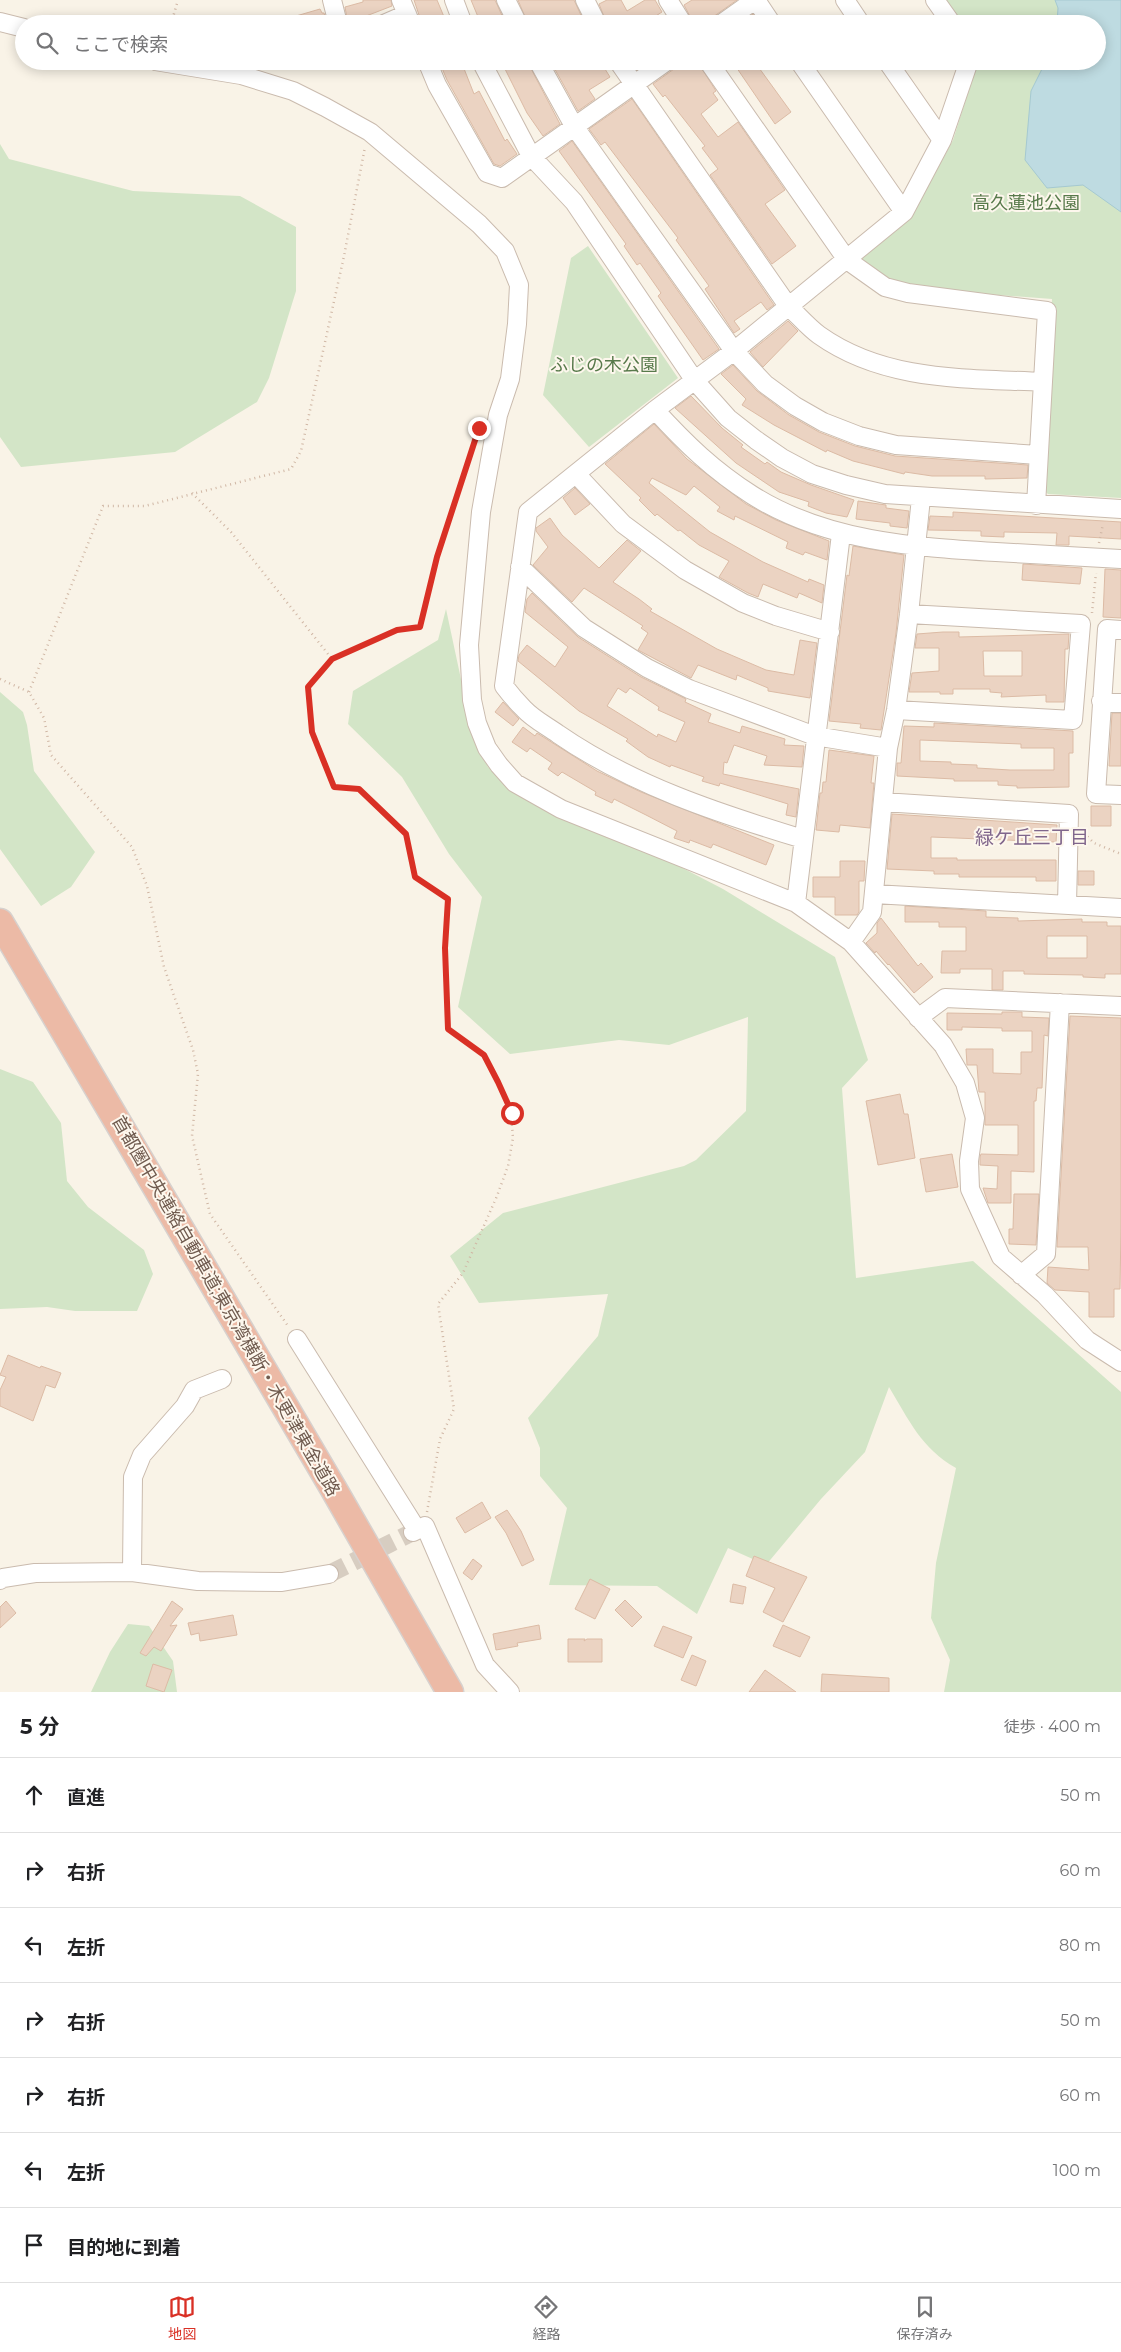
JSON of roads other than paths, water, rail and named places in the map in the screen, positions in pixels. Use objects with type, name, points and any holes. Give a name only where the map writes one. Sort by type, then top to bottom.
[{"type":"highway","name":"首都圏中央連絡自動車道;東京湾横断・木更津東金道路","points":[[0,922],[343,1505],[450,1692]]},
{"type":"street","points":[[332,0],[336,15]]},
{"type":"street","points":[[454,0],[460,15]]},
{"type":"street","points":[[506,0],[514,15]]},
{"type":"street","points":[[585,0],[592,15]]},
{"type":"street","points":[[668,0],[677,15]]},
{"type":"street","points":[[733,15],[755,0],[766,15]]},
{"type":"street","points":[[844,0],[855,15]]},
{"type":"street","points":[[935,0],[946,15]]},
{"type":"street","points":[[0,22],[15,26]]},
{"type":"street","points":[[210,70],[241,75],[293,92],[370,132],[479,224],[505,251],[519,285],[510,380],[498,415],[482,512],[469,645],[472,700],[477,723],[486,748],[514,783],[561,809],[796,903],[851,942],[943,1045],[965,1083],[975,1118],[970,1161],[970,1189],[1001,1257],[1045,1295],[1087,1340],[1121,1362]]},
{"type":"street","points":[[431,70],[437,85],[488,173],[502,178],[654,70]]},
{"type":"street","points":[[486,70],[531,156],[574,202],[695,381],[728,418],[756,440],[812,474],[846,485],[885,494],[921,498],[1121,509]]},
{"type":"street","points":[[543,70],[574,126],[734,351],[765,384],[795,406],[823,422],[858,436],[896,445],[1038,455]]},
{"type":"street","points":[[624,70],[788,306],[824,338],[865,360],[890,369],[917,375],[1043,382]]},
{"type":"street","points":[[714,70],[847,260],[885,287],[908,293],[1047,311],[1036,505]]},
{"type":"street","points":[[805,70],[904,212]]},
{"type":"street","points":[[893,70],[942,140]]},
{"type":"street","points":[[803,839],[720,814],[663,791],[577,746],[525,711],[504,686],[528,512],[578,475],[655,410],[734,351],[904,212],[942,140],[966,70]]},
{"type":"street","points":[[655,410],[694,452],[753,496],[789,514],[841,534],[915,547],[1121,559]]},
{"type":"street","points":[[578,475],[623,524],[685,570],[743,602],[776,616],[830,632]]},
{"type":"street","points":[[851,942],[872,912],[888,748],[896,710],[909,614],[921,498]]},
{"type":"street","points":[[796,903],[841,534]]},
{"type":"street","points":[[520,567],[584,628],[647,668],[716,700],[815,736],[888,748]]},
{"type":"street","points":[[896,710],[1073,720],[1081,624],[909,614]]},
{"type":"street","points":[[1121,630],[1107,629],[1096,794],[1121,795]]},
{"type":"street","points":[[1101,701],[1121,703]]},
{"type":"street","points":[[883,802],[1069,814],[1067,905]]},
{"type":"street","points":[[874,894],[1121,908]]},
{"type":"street","points":[[918,1018],[945,998],[1121,1006]]},
{"type":"street","points":[[1022,1275],[1046,1254],[1060,1003]]},
{"type":"street","points":[[297,1339],[418,1529],[485,1665],[510,1692]]},
{"type":"street","points":[[132,1572],[133,1477],[142,1455],[185,1406],[194,1390],[222,1379]]},
{"type":"street","points":[[1,1578],[35,1573],[132,1572],[198,1581],[282,1582],[329,1574]]},
{"type":"water","points":[[1055,0],[1121,0],[1121,212],[1083,185],[1047,188],[1025,160],[1031,91],[1042,70],[1106,70],[1106,15],[1058,15],[1058,8]]},
{"type":"tunnel","points":[[329,1574],[411,1533]]},
{"type":"district","name":"緑ケ丘三丁目","points":[[1032,837]]},
{"type":"park label","name":"高久蓮池公園","points":[[1026,203]]},
{"type":"park label","name":"ふじの木公園","points":[[604,365]]}]
